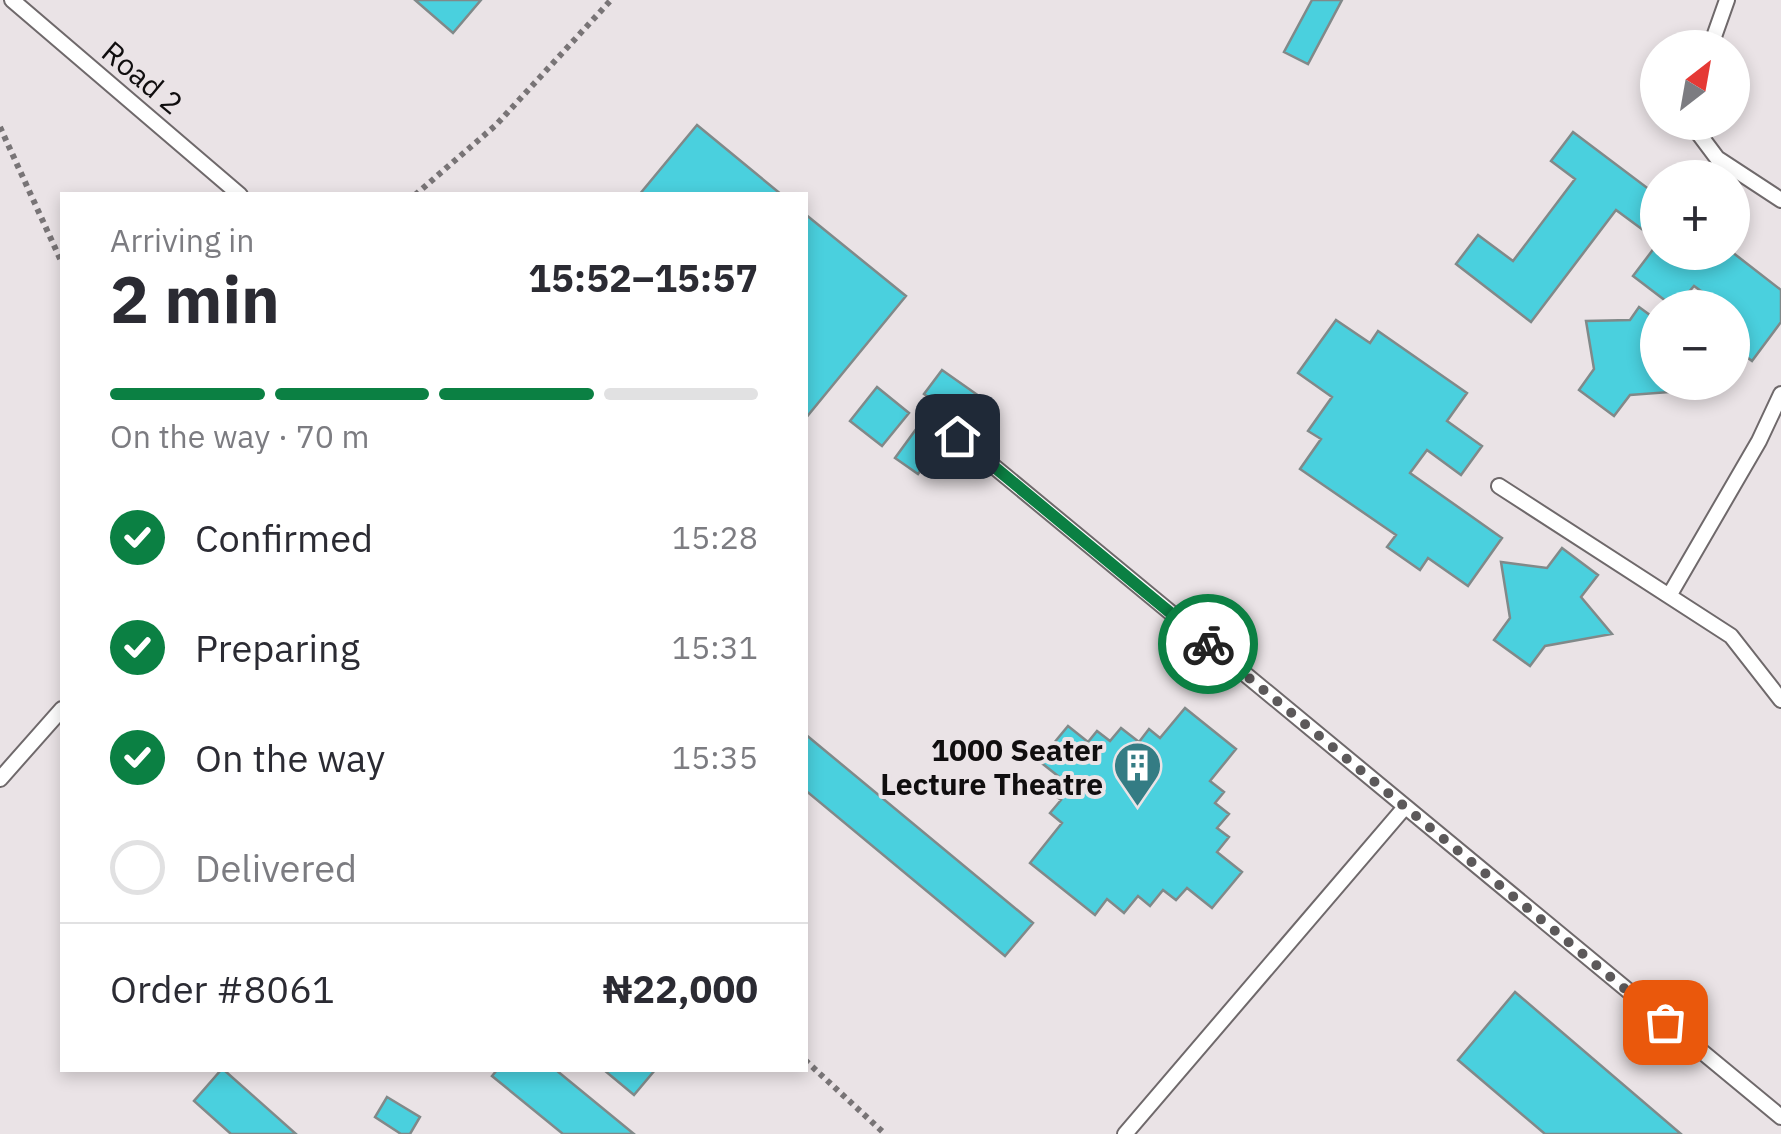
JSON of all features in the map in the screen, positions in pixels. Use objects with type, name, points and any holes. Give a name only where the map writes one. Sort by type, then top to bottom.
[{"type":"lane","name":"Road 2","points":[[12,0],[29,6],[237,192]]},
{"type":"lane","points":[[1716,30],[1727,0]]},
{"type":"lane","points":[[1704,140],[1717,158],[1781,200]]},
{"type":"lane","points":[[1669,596],[1759,441],[1781,394]]},
{"type":"lane","points":[[957,436],[1781,1117]]},
{"type":"lane","points":[[1500,486],[1731,636],[1781,700]]},
{"type":"lane","points":[[0,779],[60,711]]},
{"type":"lane","points":[[1125,1134],[1405,807]]},
{"type":"path","points":[[418,192],[496,126],[611,0]]},
{"type":"path","points":[[0,126],[60,260]]},
{"type":"path","points":[[808,1063],[884,1134]]},
{"type":"building","points":[[415,0],[481,0],[453,33]]},
{"type":"building","points":[[1312,0],[1342,0],[1308,64],[1284,52]]},
{"type":"building","points":[[697,125],[778,192],[641,192]]},
{"type":"building","points":[[1573,132],[1640,182],[1640,228],[1616,210],[1531,322],[1456,264],[1478,235],[1513,261],[1575,179],[1551,161]]},
{"type":"building","points":[[808,216],[906,296],[808,415]]},
{"type":"building","points":[[1750,266],[1781,290],[1781,322],[1752,361],[1750,290],[1700,290],[1694,286],[1691,290],[1651,290],[1633,276],[1640,267],[1640,270],[1750,270]]},
{"type":"building","points":[[1640,308],[1640,394],[1630,395],[1614,416],[1579,390],[1594,369],[1586,321],[1630,320]]},
{"type":"building","points":[[1336,320],[1370,343],[1378,331],[1467,393],[1447,421],[1482,446],[1461,475],[1427,450],[1410,473],[1502,538],[1468,586],[1428,558],[1420,570],[1387,547],[1396,535],[1300,469],[1321,439],[1308,431],[1332,397],[1298,373]]},
{"type":"building","points":[[942,370],[979,396],[961,422],[924,394]]},
{"type":"building","points":[[877,387],[909,413],[882,446],[850,421]]},
{"type":"building","points":[[922,421],[944,438],[918,474],[895,458]]},
{"type":"building","points":[[1562,548],[1598,575],[1581,597],[1612,634],[1545,646],[1530,666],[1494,640],[1510,618],[1501,562],[1547,568]]},
{"type":"building","name":"1000 Seater Lecture Theatre","points":[[1185,708],[1236,749],[1210,781],[1224,792],[1215,803],[1229,814],[1217,828],[1229,837],[1217,852],[1242,872],[1212,908],[1187,888],[1176,900],[1163,890],[1150,906],[1138,896],[1124,913],[1107,899],[1095,915],[1030,863],[1062,823],[1050,813],[1061,800],[1047,789],[1058,776],[1039,761],[1068,726],[1088,742],[1097,731],[1110,741],[1121,728],[1139,742],[1149,729],[1160,738]]},
{"type":"building","points":[[808,736],[1033,923],[1005,956],[808,792]]},
{"type":"building","points":[[1515,992],[1681,1134],[1545,1134],[1458,1060]]},
{"type":"building","points":[[219,1072],[226,1072],[296,1134],[231,1134],[194,1101]]},
{"type":"building","points":[[495,1072],[558,1072],[634,1134],[563,1134],[492,1076]]},
{"type":"building","points":[[606,1072],[653,1072],[634,1095]]},
{"type":"building","points":[[387,1097],[420,1117],[410,1134],[401,1134],[375,1117]]},
{"type":"way so far","points":[[1208,644],[1665,1022]]},
{"type":"place","name":"1000 Seater Lecture Theatre","points":[[1138,808]]},
{"type":"route","points":[[957,436],[1208,644]]}]
